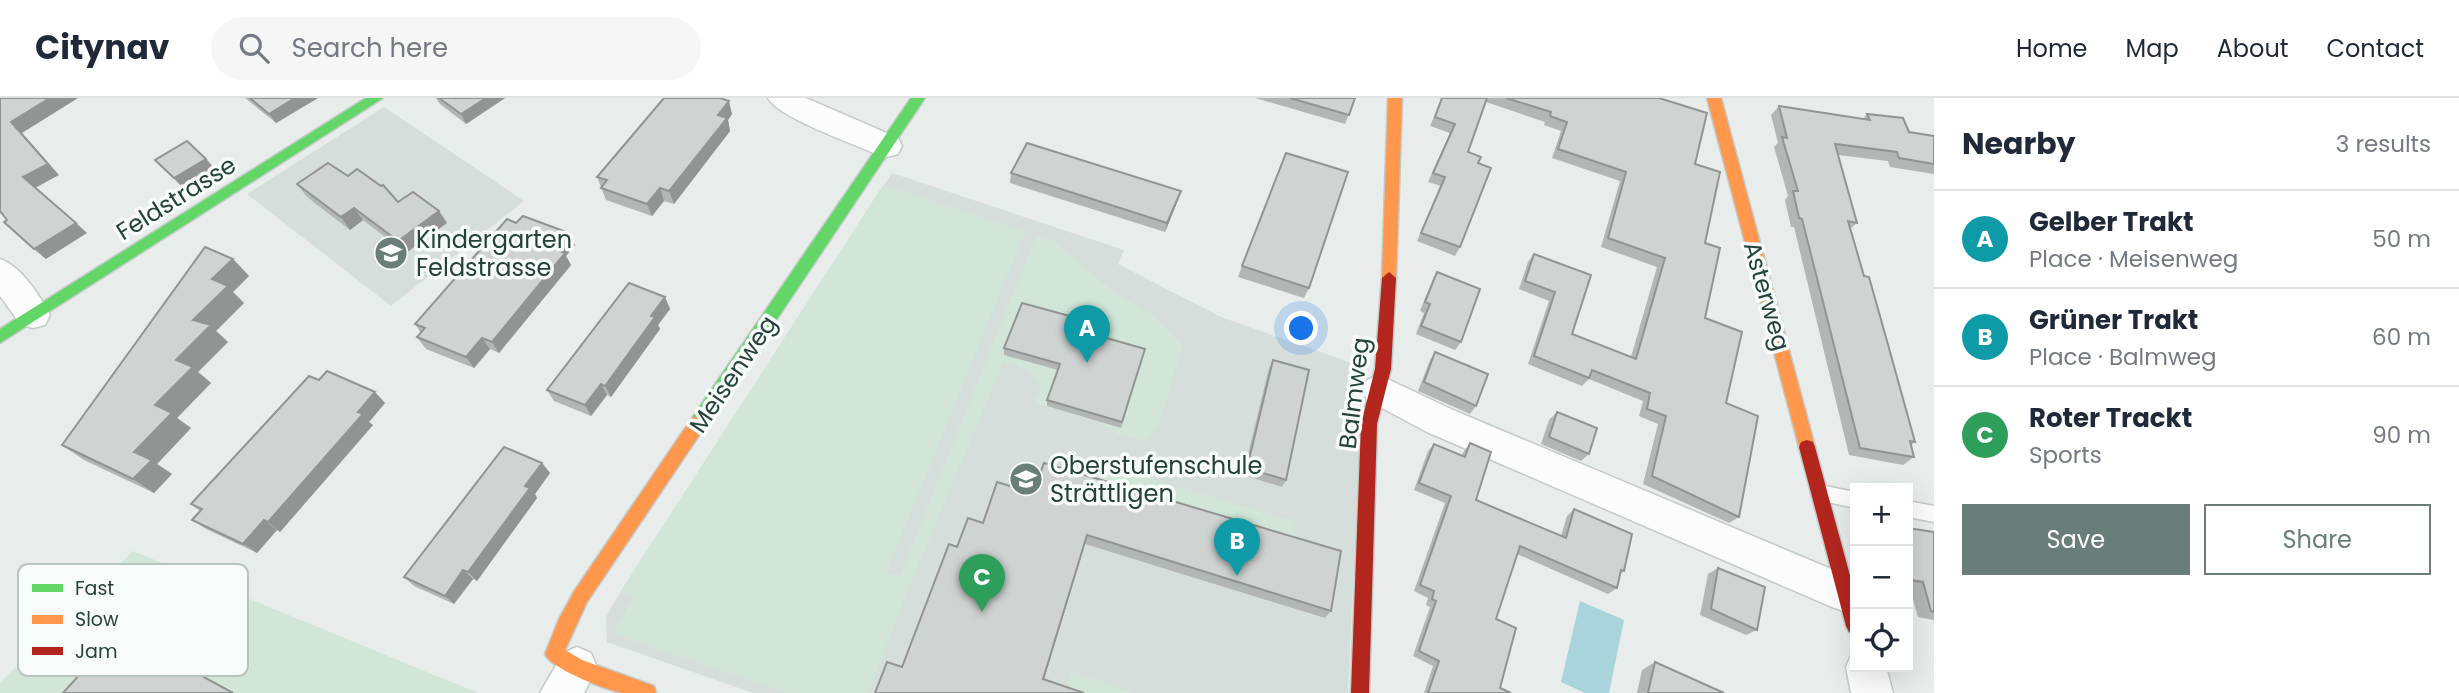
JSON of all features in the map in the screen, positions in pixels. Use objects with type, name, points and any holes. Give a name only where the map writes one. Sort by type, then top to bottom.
[{"type":"street","name":"Feldstrasse","points":[[0,337],[376,98]]},
{"type":"street","points":[[782,98],[818,117],[887,146]]},
{"type":"street","name":"Meisenweg","points":[[564,671],[565,625],[581,596],[918,98]]},
{"type":"street","name":"Balmweg","points":[[1360,693],[1369,424],[1383,369],[1392,234],[1395,98]]},
{"type":"street","name":"Asterweg","points":[[1714,98],[1851,609]]},
{"type":"street","points":[[0,272],[33,314]]},
{"type":"street","points":[[1379,390],[1440,421],[1850,610]]},
{"type":"street","points":[[564,671],[647,693]]},
{"type":"street","points":[[1867,672],[1872,693]]},
{"type":"lane","points":[[1820,493],[1850,499]]},
{"type":"lane","points":[[1913,510],[1934,514]]},
{"type":"shaded area","name":"Kindergarten Feldstrasse","points":[[384,107],[524,201],[391,306],[247,194]]},
{"type":"shaded area","name":"Oberstufenschule Strättligen","points":[[892,173],[1124,250],[1118,264],[1221,317],[1363,367],[1348,693],[753,693],[607,642],[606,617],[613,604]]},
{"type":"green space","points":[[883,185],[1025,232],[886,573],[900,576],[1036,236],[1056,243],[1116,294],[1153,315],[1182,344],[1158,427],[1148,439],[1135,439],[1116,433],[1100,422],[1034,402],[1041,390],[1032,374],[1003,363],[868,693],[787,693],[614,633],[633,597],[620,592]]},
{"type":"green space","points":[[1107,466],[1296,522],[1292,547],[1102,490]]},
{"type":"green space","points":[[133,551],[165,564],[120,564]]},
{"type":"green space","points":[[248,598],[478,693],[0,693],[0,683],[18,665],[18,676],[248,676]]},
{"type":"green space","points":[[1071,672],[1133,693],[1063,693]]},
{"type":"water","points":[[1580,601],[1624,620],[1609,693],[1585,693],[1561,682]]},
{"type":"building","points":[[1,98],[50,98],[11,122],[48,164],[23,177],[76,223],[34,249],[4,222],[7,220],[0,211]]},
{"type":"building","points":[[250,98],[295,98],[269,114]]},
{"type":"building","points":[[439,98],[486,98],[461,114]]},
{"type":"building","points":[[664,98],[720,98],[729,101],[718,115],[727,118],[669,191],[660,188],[647,204],[601,188],[607,180],[597,177]]},
{"type":"building","points":[[1290,98],[1355,98],[1349,115]]},
{"type":"building","points":[[1442,98],[1487,98],[1468,152],[1481,157],[1478,163],[1491,168],[1460,247],[1421,233],[1445,177],[1433,173],[1455,124],[1435,117]]},
{"type":"building","points":[[1506,98],[1659,98],[1707,113],[1695,164],[1720,172],[1705,243],[1720,248],[1705,318],[1742,332],[1726,403],[1758,416],[1739,517],[1652,476],[1666,416],[1647,409],[1650,393],[1592,370],[1589,378],[1534,356],[1555,292],[1525,281],[1534,254],[1591,275],[1572,334],[1636,359],[1665,258],[1608,238],[1626,172],[1558,149],[1567,122],[1550,116],[1551,112]]},
{"type":"building","points":[[1779,106],[1870,120],[1867,114],[1903,118],[1909,132],[1934,136],[1934,164],[1899,158],[1897,152],[1835,144],[1857,223],[1848,221],[1864,276],[1869,277],[1887,341],[1915,442],[1910,441],[1914,457],[1860,448],[1802,219],[1799,218],[1793,191],[1798,191],[1782,137],[1787,138]]},
{"type":"building","points":[[187,141],[206,159],[174,178],[155,160]]},
{"type":"building","points":[[1027,143],[1181,191],[1167,223],[1011,173]]},
{"type":"building","points":[[1286,153],[1348,172],[1309,288],[1242,266]]},
{"type":"building","points":[[328,163],[348,176],[357,169],[383,185],[398,202],[413,192],[439,211],[398,241],[354,208],[341,217],[297,184]]},
{"type":"building","points":[[523,216],[569,233],[555,249],[565,253],[492,342],[482,338],[466,357],[417,337],[425,328],[415,324],[507,219],[516,223]]},
{"type":"building","points":[[205,247],[233,259],[212,279],[228,286],[193,320],[211,325],[176,360],[193,367],[155,405],[172,413],[134,452],[152,460],[133,479],[62,445]]},
{"type":"building","points":[[1437,272],[1480,289],[1461,342],[1421,326],[1430,304],[1425,302]]},
{"type":"building","points":[[629,283],[665,297],[651,316],[655,317],[605,386],[601,384],[585,405],[547,390]]},
{"type":"building","points":[[1022,303],[1106,326],[1103,337],[1145,349],[1122,422],[1047,400],[1060,364],[1004,348]]},
{"type":"building","points":[[1435,352],[1488,374],[1476,406],[1424,382]]},
{"type":"building","points":[[1273,360],[1309,370],[1286,480],[1247,468]]},
{"type":"building","points":[[327,371],[375,392],[358,412],[363,414],[268,522],[264,520],[243,544],[192,520],[202,509],[191,504],[309,376],[319,380]]},
{"type":"building","points":[[1557,412],[1597,428],[1589,454],[1549,437]]},
{"type":"building","points":[[1470,443],[1491,452],[1476,500],[1566,538],[1574,509],[1632,534],[1624,571],[1621,570],[1617,588],[1520,546],[1496,619],[1516,628],[1500,688],[1511,693],[1428,693],[1439,661],[1419,651],[1436,601],[1432,599],[1434,591],[1420,585],[1451,496],[1419,483],[1434,444],[1465,457]]},
{"type":"building","points":[[504,447],[542,463],[525,486],[530,488],[468,572],[463,570],[445,596],[404,577]]},
{"type":"building","points":[[1044,463],[1341,551],[1331,611],[1087,535],[1043,679],[1084,693],[875,693],[887,662],[902,667],[949,544],[957,547],[968,518],[983,523],[997,482],[1033,493]]},
{"type":"building","points":[[1913,529],[1934,532],[1934,612],[1931,611],[1923,582],[1913,580]]},
{"type":"building","points":[[1718,568],[1765,587],[1757,630],[1711,609]]},
{"type":"building","points":[[1655,662],[1724,693],[1648,693]]},
{"type":"building","points":[[78,676],[202,676],[233,693],[63,693]]},
{"type":"traffic: fast","points":[[0,337],[376,98]]},
{"type":"traffic: fast","points":[[698,423],[918,98]]},
{"type":"traffic: slow","points":[[1389,278],[1395,98]]},
{"type":"traffic: slow","points":[[1714,98],[1807,447]]},
{"type":"traffic: slow","points":[[647,693],[577,667],[554,654],[565,625],[581,596],[698,423]]},
{"type":"traffic: jam","points":[[1360,693],[1369,424],[1383,369],[1389,278]]},
{"type":"traffic: jam","points":[[1807,447],[1850,609]]},
{"type":"place","name":"Kindergarten Feldstrasse","points":[[391,253]]},
{"type":"place","name":"Gelber Trakt","points":[[1087,363]]},
{"type":"place","name":"Oberstufenschule Strättligen","points":[[1026,479]]},
{"type":"place","name":"Grüner Trakt","points":[[1237,576]]},
{"type":"place","name":"Roter Trackt","points":[[982,612]]}]
